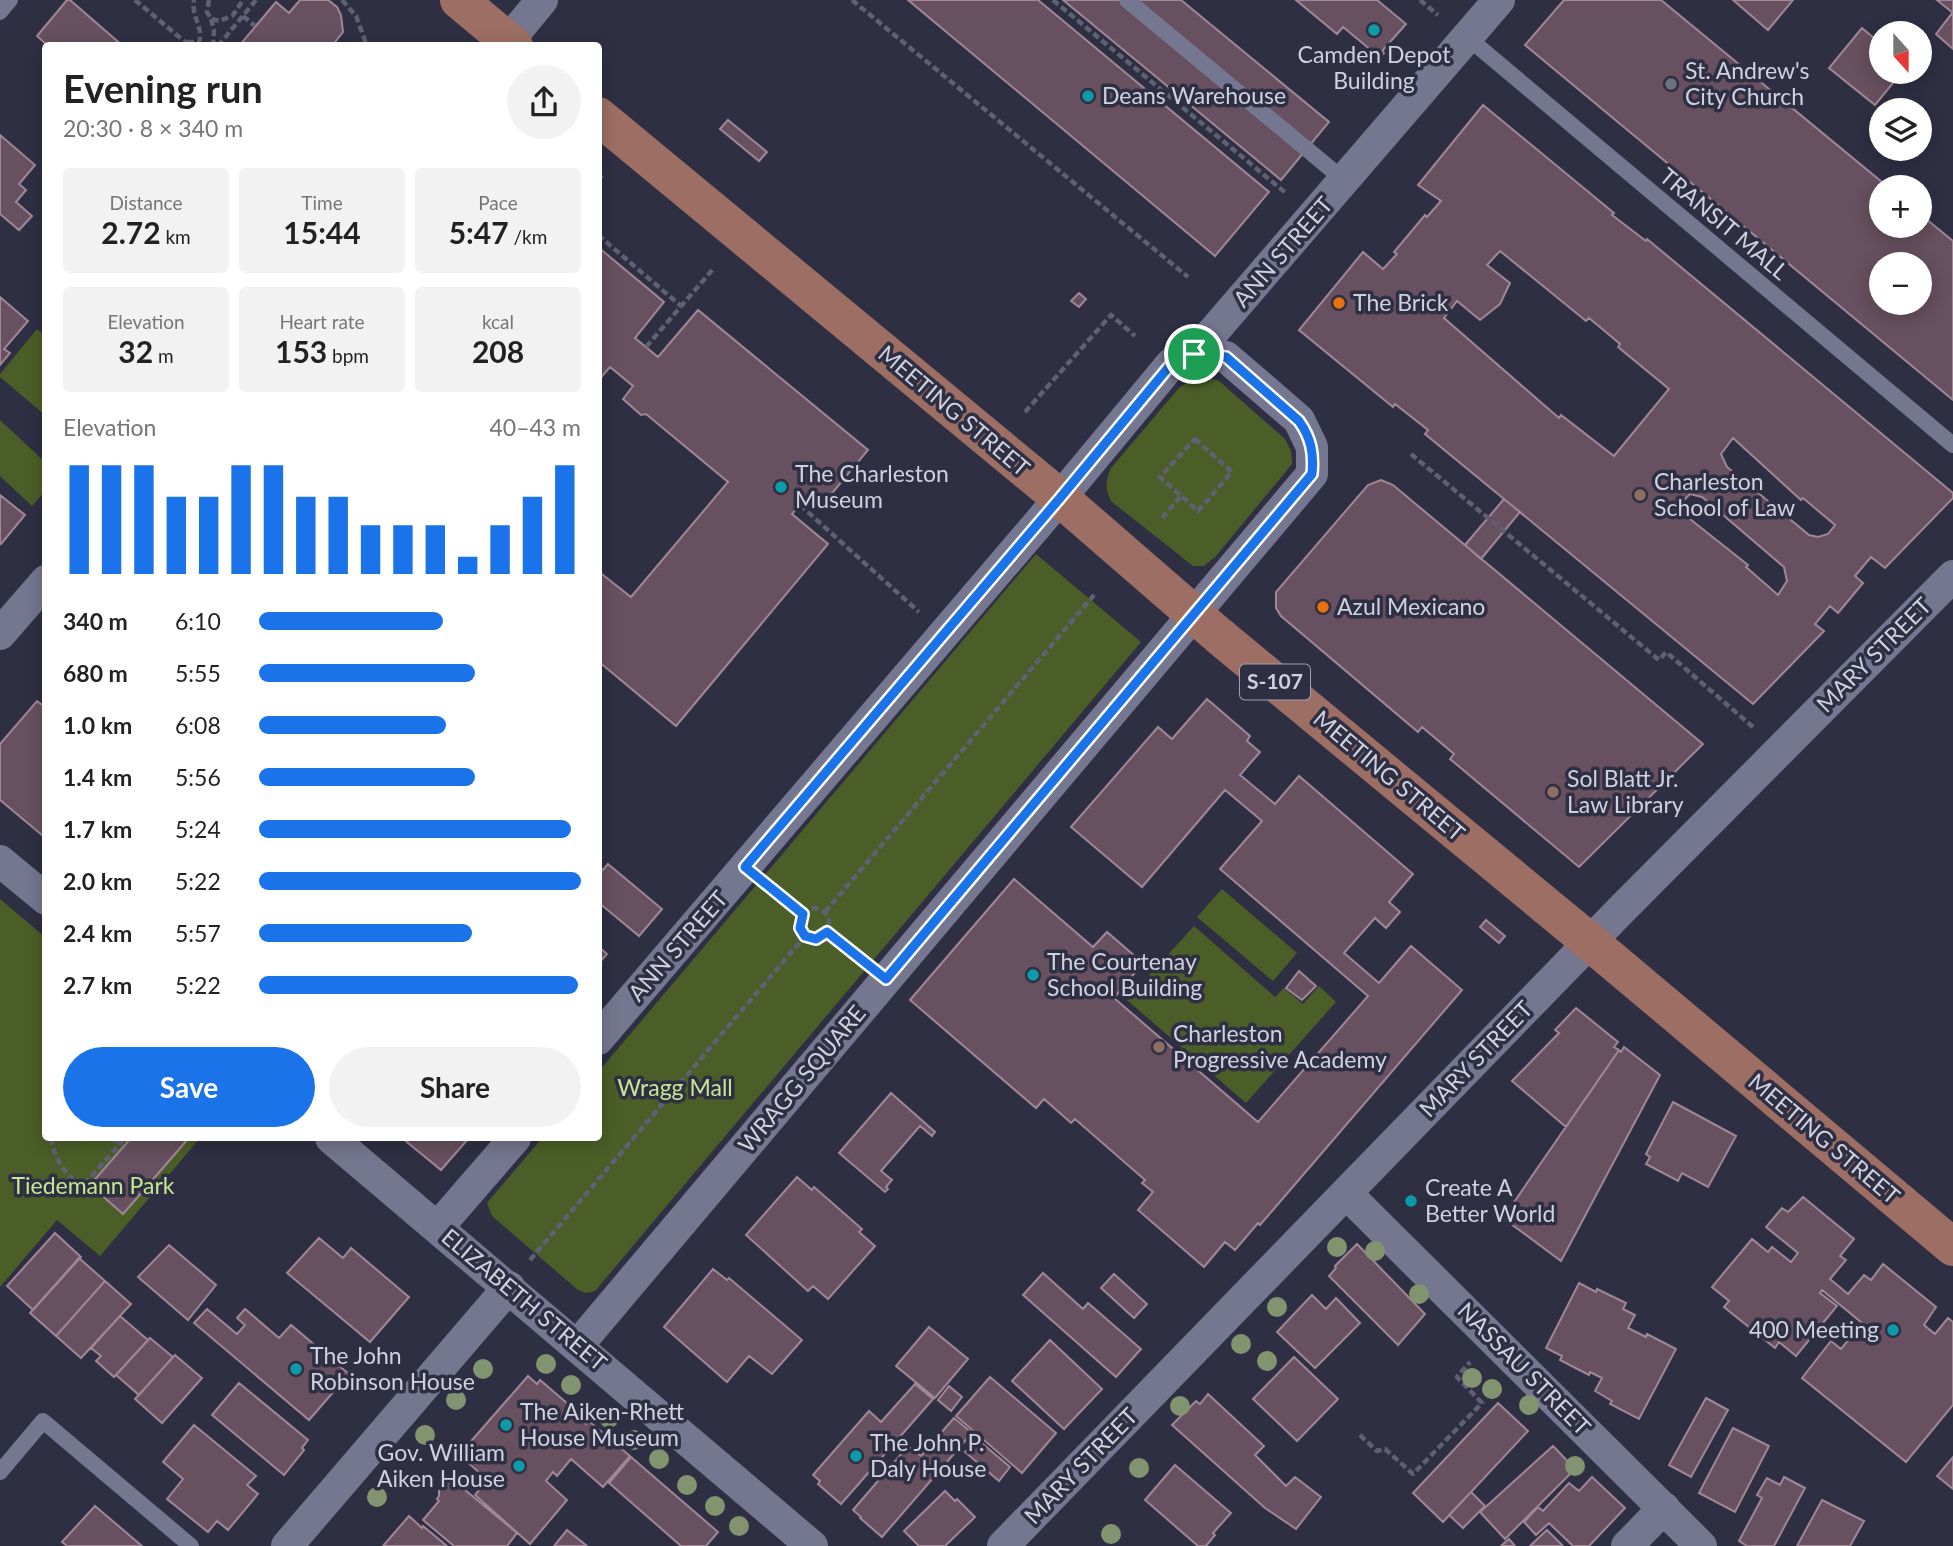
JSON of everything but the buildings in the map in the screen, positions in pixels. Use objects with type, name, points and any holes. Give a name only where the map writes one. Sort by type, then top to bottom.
[{"type":"main road","points":[[458,0],[506,42]]},
{"type":"main road","name":"MEETING STREET","points":[[602,119],[1060,498],[1194,614],[1953,1247]]},
{"type":"street","points":[[510,42],[542,0]]},
{"type":"street","name":"ANN STREET","points":[[602,1034],[1172,363],[1194,354],[1499,0]]},
{"type":"street","name":"WRAGG SQUARE","points":[[578,1345],[1312,474],[1314,459],[1307,433],[1299,421],[1226,357],[1194,354]]},
{"type":"street","name":"MARY STREET","points":[[1003,1546],[1590,942],[1953,576]]},
{"type":"street","points":[[0,634],[42,586]]},
{"type":"street","points":[[0,860],[42,895]]},
{"type":"street","name":"ELIZABETH STREET","points":[[335,1141],[812,1546]]},
{"type":"street","points":[[438,1227],[512,1141]]},
{"type":"street","name":"NASSAU STREET","points":[[1346,1193],[1701,1546]]},
{"type":"street","points":[[287,1546],[509,1287]]},
{"type":"street","points":[[1627,1546],[1664,1508]]},
{"type":"lane","points":[[0,12],[10,0]]},
{"type":"lane","points":[[1126,0],[1344,180]]},
{"type":"lane","name":"TRANSIT MALL","points":[[1467,37],[1953,445]]},
{"type":"lane","points":[[0,1472],[43,1421],[191,1546]]},
{"type":"path","points":[[135,0],[186,42]]},
{"type":"path","points":[[194,0],[193,16],[201,31],[198,42]]},
{"type":"path","points":[[209,0],[206,8],[216,42]]},
{"type":"path","points":[[220,42],[256,0]]},
{"type":"path","points":[[342,0],[356,16],[366,42]]},
{"type":"path","points":[[852,0],[1188,276]]},
{"type":"path","points":[[1053,0],[1287,194]]},
{"type":"path","points":[[1420,0],[1438,15]]},
{"type":"path","points":[[227,19],[243,1]]},
{"type":"path","points":[[243,1],[243,16]]},
{"type":"path","points":[[211,19],[217,21],[243,16]]},
{"type":"path","points":[[243,16],[255,26]]},
{"type":"path","points":[[602,238],[681,306]]},
{"type":"path","points":[[646,347],[714,268]]},
{"type":"path","points":[[1025,412],[1111,315],[1135,336]]},
{"type":"path","points":[[1195,439],[1232,472],[1198,511],[1181,496],[1160,477],[1195,439]]},
{"type":"path","points":[[1410,454],[1659,660],[1666,652],[1753,727]]},
{"type":"path","points":[[1162,518],[1181,496]]},
{"type":"path","points":[[800,505],[922,615]]},
{"type":"path","points":[[825,912],[1094,595]]},
{"type":"path","points":[[745,867],[803,914]]},
{"type":"path","points":[[816,908],[825,912],[830,920],[827,932],[816,939],[805,936],[800,928],[803,914],[816,908]]},
{"type":"path","points":[[827,932],[886,979]]},
{"type":"path","points":[[530,1260],[805,936]]},
{"type":"path","points":[[52,1141],[55,1158],[66,1175],[82,1187],[122,1141]]},
{"type":"path","points":[[116,1141],[119,1144]]},
{"type":"path","points":[[1360,1435],[1377,1451],[1385,1449],[1413,1474],[1482,1403],[1457,1377],[1475,1357]]},
{"type":"green space","points":[[37,329],[42,333],[42,412],[0,377]]},
{"type":"green space","points":[[1205,376],[1219,381],[1285,439],[1291,451],[1292,464],[1216,556],[1204,566],[1193,566],[1111,501],[1106,485],[1111,468],[1179,388],[1194,377]]},
{"type":"green space","points":[[0,420],[42,459],[42,494],[32,506],[0,476]]},
{"type":"green space","name":"Wragg Mall","points":[[1036,554],[1141,642],[595,1291],[586,1293],[578,1290],[492,1216],[487,1203],[539,1141],[602,1141],[602,1067]]},
{"type":"green space","points":[[1222,889],[1297,953],[1273,981],[1197,917]]},
{"type":"green space","name":"Tiedemann Park","points":[[0,899],[42,934],[42,1141],[197,1141],[100,1256],[57,1220],[0,1287]]},
{"type":"green space","points":[[1194,926],[1275,997],[1284,988],[1303,1004],[1319,986],[1336,1002],[1246,1103],[1127,1000]]},
{"type":"place","name":"Camden Depot Building","points":[[1374,30]]},
{"type":"place","name":"St. Andrew's City Church","points":[[1671,84]]},
{"type":"place","name":"Deans Warehouse","points":[[1088,96]]},
{"type":"place","name":"The Brick","points":[[1339,303]]},
{"type":"place","name":"The Charleston Museum","points":[[781,487]]},
{"type":"place","name":"Charleston School of Law","points":[[1640,495]]},
{"type":"place","name":"Azul Mexicano","points":[[1323,607]]},
{"type":"place","name":"Sol Blatt Jr. Law Library","points":[[1553,792]]},
{"type":"place","name":"The Courtenay School Building","points":[[1033,975]]},
{"type":"place","name":"Charleston Progressive Academy","points":[[1159,1047]]},
{"type":"place","name":"Create A Better World","points":[[1411,1201]]},
{"type":"place","name":"400 Meeting","points":[[1893,1330]]},
{"type":"place","name":"The John Robinson House","points":[[296,1369]]},
{"type":"place","name":"The Aiken-Rhett House Museum","points":[[506,1425]]},
{"type":"place","name":"The John P. Daly House","points":[[856,1456]]},
{"type":"place","name":"Gov. William Aiken House","points":[[519,1466]]},
{"type":"route","points":[[1194,354],[1226,357],[1299,421],[1312,447],[1312,474],[886,979],[827,932],[816,939],[805,936],[799,922],[803,914],[745,867],[1172,363],[1194,354]]}]
